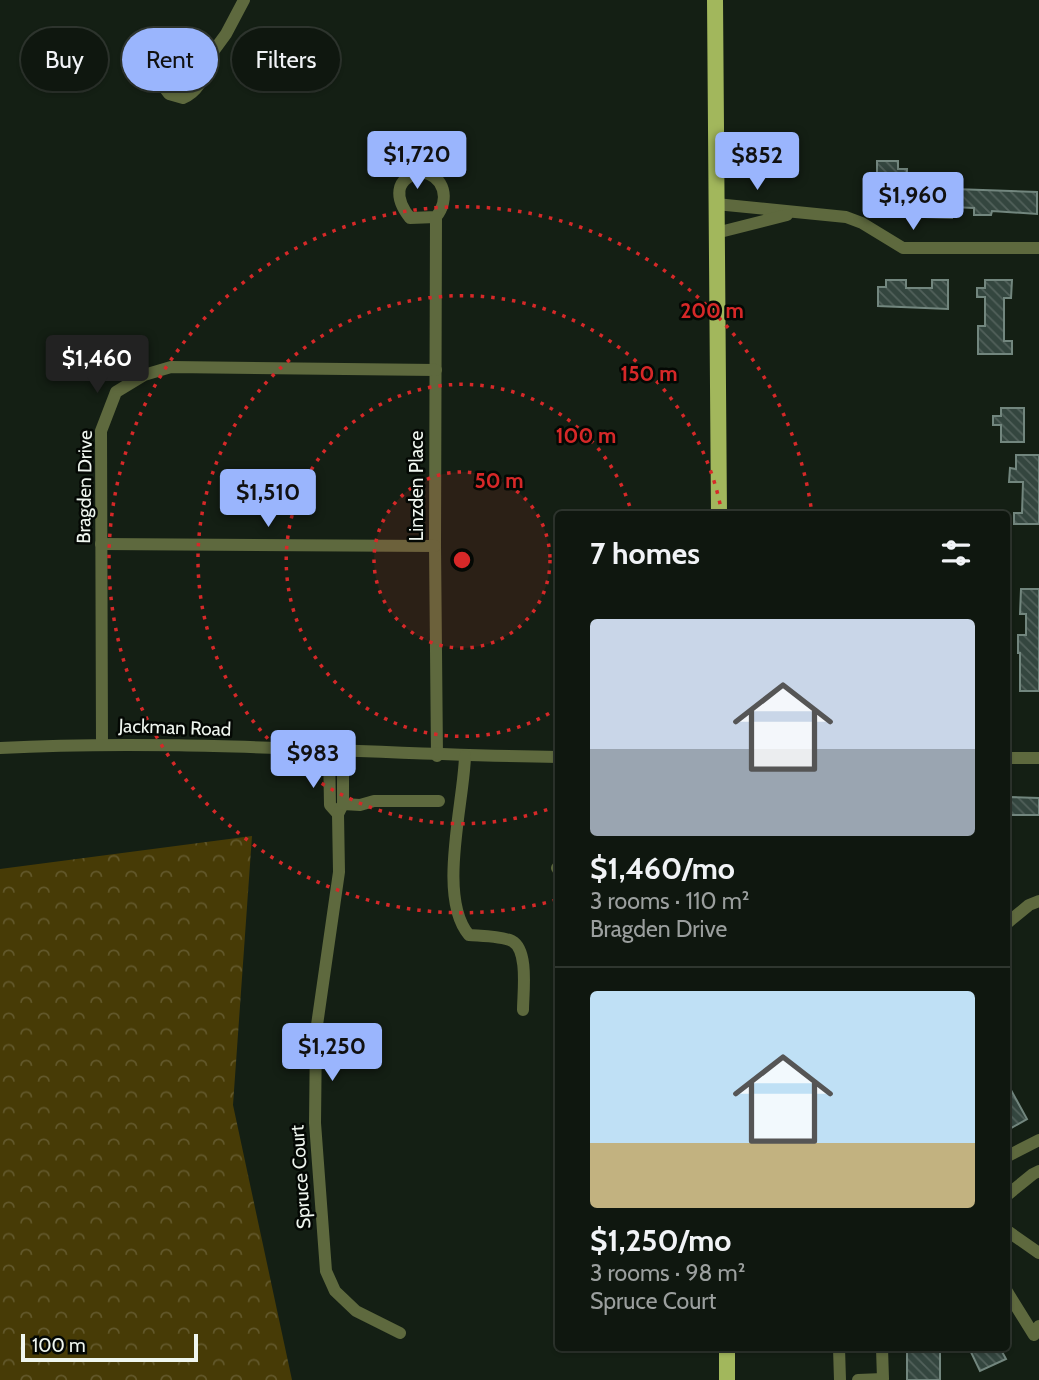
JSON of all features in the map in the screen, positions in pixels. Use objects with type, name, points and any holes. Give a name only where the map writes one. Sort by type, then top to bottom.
[{"type":"main road","points":[[715,0],[719,511]]},
{"type":"main road","points":[[727,1351],[727,1380]]},
{"type":"street","points":[[218,45],[244,0]]},
{"type":"street","points":[[716,204],[846,217],[862,223],[903,248],[1039,248]]},
{"type":"street","points":[[716,233],[794,213]]},
{"type":"street","name":"Linzden Place","points":[[436,217],[437,756]]},
{"type":"street","name":"Bragden Drive","points":[[102,744],[101,431],[117,391],[144,375],[171,366],[436,370]]},
{"type":"street","points":[[101,544],[435,546]]},
{"type":"street","name":"Jackman Road","points":[[0,748],[102,744],[437,756],[555,757]]},
{"type":"street","name":"Spruce Court","points":[[336,751],[330,805],[341,809],[339,872],[316,1032],[315,1123],[326,1271],[335,1291],[356,1311],[400,1334]]},
{"type":"street","points":[[465,756],[465,776],[456,831],[454,893],[461,926],[469,935],[512,941],[521,949],[524,967],[523,1010]]},
{"type":"street","points":[[1010,758],[1039,758]]},
{"type":"street","points":[[341,809],[374,801],[439,801]]},
{"type":"street","points":[[1010,921],[1029,905],[1039,901]]},
{"type":"street","points":[[1010,1155],[1039,1140]]},
{"type":"street","points":[[1010,1193],[1039,1171]]},
{"type":"street","points":[[1010,1233],[1039,1253]]},
{"type":"street","points":[[1010,1296],[1034,1335],[1039,1326]]},
{"type":"street","points":[[839,1351],[840,1380]]},
{"type":"street","points":[[858,1380],[883,1379],[882,1351]]},
{"type":"green space","points":[[252,836],[233,1105],[292,1380],[0,1380],[0,869]]},
{"type":"building","points":[[877,161],[898,161],[898,169],[907,169],[906,190],[893,190],[893,196],[877,196]]},
{"type":"building","points":[[926,188],[1037,192],[1037,214],[992,211],[991,215],[974,215],[974,208],[952,207],[952,218],[925,217]]},
{"type":"building","points":[[886,280],[906,280],[906,288],[932,288],[932,280],[948,280],[948,309],[878,306],[878,287],[886,287]]},
{"type":"building","points":[[985,280],[1012,280],[1011,298],[1004,298],[1004,341],[1012,341],[1012,354],[978,354],[978,326],[985,326],[985,297],[977,297],[977,288],[985,288]]},
{"type":"building","points":[[1001,408],[1024,408],[1024,442],[1001,442],[1001,425],[993,425],[993,416],[1001,416]]},
{"type":"building","points":[[1016,455],[1039,455],[1039,524],[1014,524],[1014,513],[1022,513],[1023,482],[1009,482],[1010,468],[1016,469]]},
{"type":"building","points":[[1021,589],[1039,589],[1039,691],[1020,691],[1018,635],[1026,635],[1026,614],[1020,614]]},
{"type":"building","points":[[1011,797],[1039,798],[1039,815],[1010,815]]},
{"type":"building","points":[[1010,1088],[1027,1119],[1010,1129]]},
{"type":"building","points":[[907,1351],[940,1351],[940,1380],[907,1380]]},
{"type":"building","points":[[970,1351],[1002,1351],[1006,1359],[980,1371]]}]
